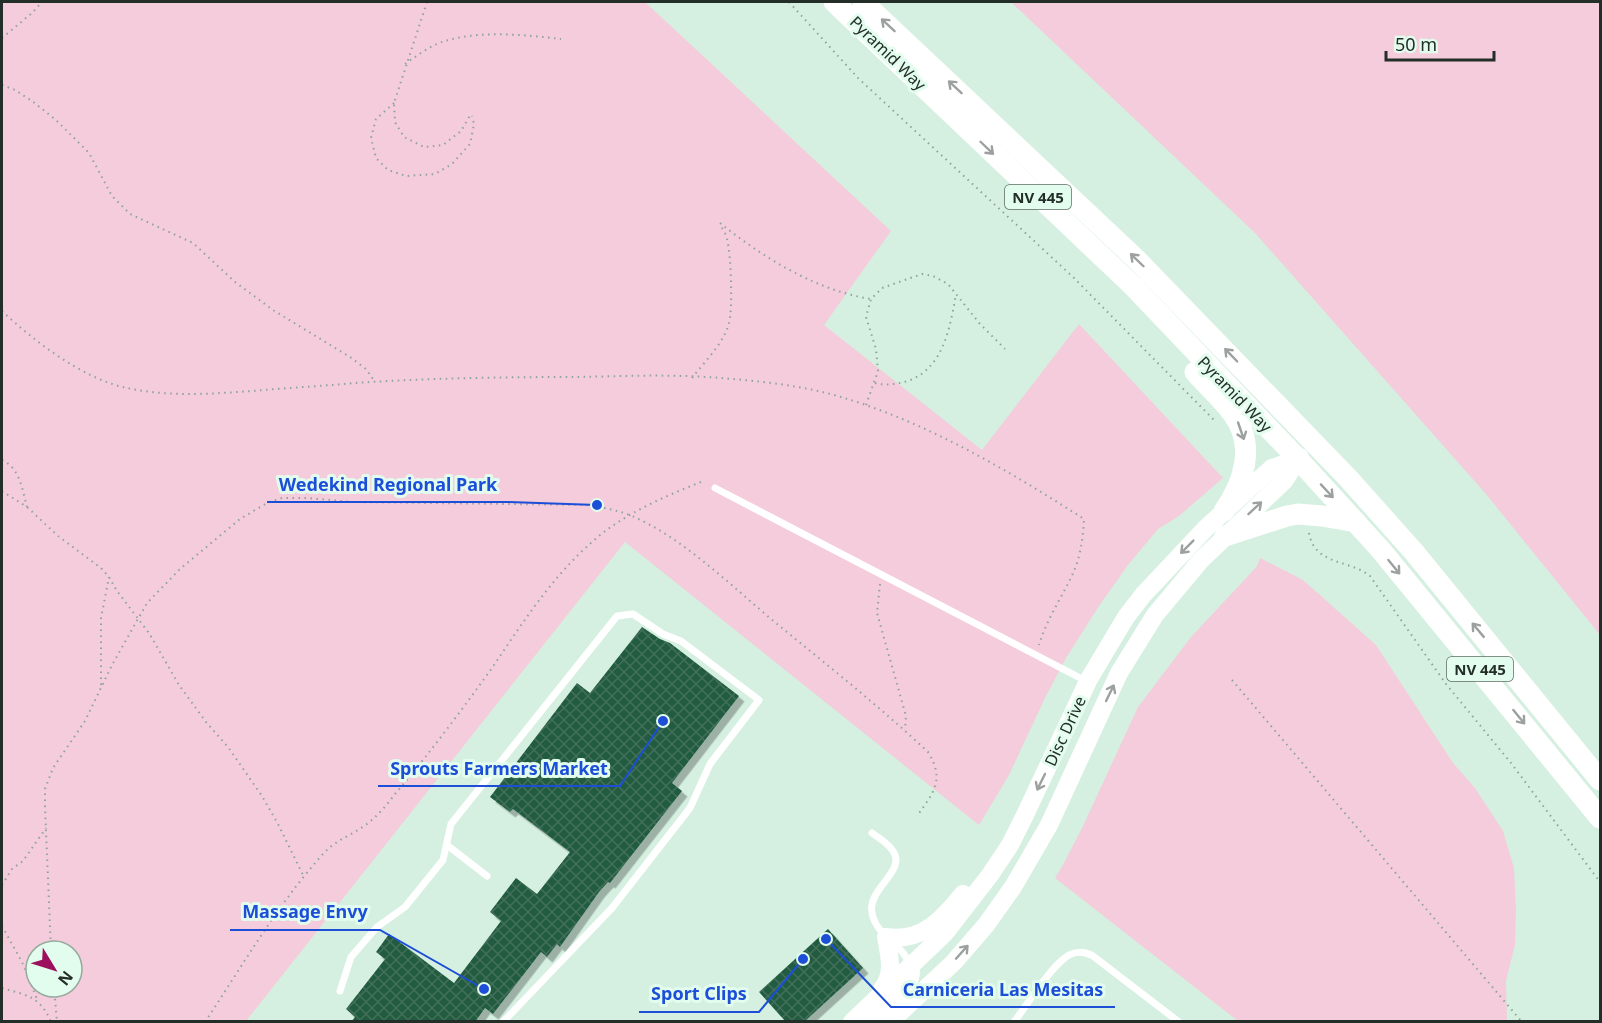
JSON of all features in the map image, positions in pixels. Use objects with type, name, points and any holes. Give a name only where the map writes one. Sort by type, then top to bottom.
[{"type":"main road","name":"Pyramid Way","points":[[834,2],[1133,286],[1298,459],[1356,522],[1600,818]]},
{"type":"main road","name":"Pyramid Way","points":[[863,2],[1137,260],[1314,443],[1414,552],[1600,780]]},
{"type":"main road","points":[[1133,286],[1137,308],[1233,414],[1240,426],[1244,438],[1245,463],[1238,489],[1224,511]]},
{"type":"main road","name":"Disc Drive","points":[[890,1022],[954,962],[1013,887],[1035,851],[1070,781],[1106,699],[1135,646],[1176,588],[1225,536],[1284,481],[1298,459],[1314,443]]},
{"type":"main road","name":"Disc Drive","points":[[852,1022],[870,1013],[945,933],[970,903],[1010,845],[1088,682],[1120,626],[1143,595],[1182,552],[1272,468],[1298,459]]},
{"type":"main road","points":[[1225,536],[1298,514],[1356,522]]},
{"type":"main road","points":[[1035,851],[1048,802],[1089,711],[1091,703],[1088,682]]},
{"type":"main road","points":[[870,1013],[891,970],[886,937],[905,938],[927,931],[955,904],[1025,815]]},
{"type":"lane","points":[[715,488],[1088,682]]},
{"type":"lane","points":[[340,991],[351,957],[377,927],[405,907],[443,860],[451,824],[617,616],[633,614],[663,634],[681,641],[759,700],[710,764],[690,808],[612,908],[503,1022]]},
{"type":"lane","points":[[872,832],[891,848],[896,860],[893,871],[873,898],[871,908],[874,921],[886,937],[906,956],[910,968]]},
{"type":"lane","points":[[447,845],[487,876]]},
{"type":"lane","points":[[1014,1022],[1059,963],[1072,954],[1080,952],[1093,956],[1179,1022]]},
{"type":"path","points":[[2,38],[42,2]]},
{"type":"path","points":[[394,103],[376,119],[371,138],[376,158],[388,170],[406,176],[435,174],[452,164],[470,144],[474,124],[471,114],[461,131],[443,145],[424,147],[404,137],[395,122],[394,103],[427,2]]},
{"type":"path","points":[[789,2],[858,78],[1073,277],[1218,425]]},
{"type":"path","points":[[405,64],[423,51],[445,41],[467,37],[529,35],[561,39]]},
{"type":"path","points":[[2,84],[15,90],[48,114],[89,153],[112,196],[130,214],[193,243],[235,282],[273,310],[350,357],[366,369],[375,382]]},
{"type":"path","points":[[692,378],[719,343],[729,324],[731,302],[727,238],[720,223],[783,267],[851,296],[871,299]]},
{"type":"path","points":[[866,405],[878,371],[876,349],[866,317],[871,299],[882,288],[922,274],[933,276],[948,284],[1005,350]]},
{"type":"path","points":[[874,383],[899,384],[918,377],[930,367],[942,349],[950,328],[956,294]]},
{"type":"path","points":[[2,313],[64,359],[98,379],[125,388],[162,394],[202,394],[375,382],[542,377],[719,378],[831,394],[866,405],[997,465],[1084,519],[1082,543],[1074,570],[1042,634],[1037,656]]},
{"type":"path","points":[[2,460],[10,464],[16,472],[27,507]]},
{"type":"path","points":[[205,1022],[274,915],[304,877],[324,853],[340,839],[362,828],[375,818],[396,794],[559,574],[605,532],[665,496],[701,482]]},
{"type":"path","points":[[2,491],[27,507],[58,536],[101,568],[109,578],[139,619],[179,685],[228,747],[262,796],[304,877]]},
{"type":"path","points":[[51,939],[45,789],[53,768],[85,721],[147,603],[180,569],[240,519],[267,503],[282,498],[353,502],[588,505],[610,508],[659,530],[840,674],[928,752],[936,766],[937,781],[932,794],[917,816]]},
{"type":"path","points":[[1309,532],[1310,541],[1319,553],[1329,560],[1356,566],[1370,576],[1446,684],[1511,763],[1600,882]]},
{"type":"path","points":[[881,575],[877,613],[906,716],[905,731]]},
{"type":"path","points":[[101,688],[102,618],[109,578]]},
{"type":"path","points":[[1232,680],[1522,1022]]},
{"type":"path","points":[[2,885],[12,869],[23,861],[46,828]]},
{"type":"path","points":[[2,926],[24,967]]},
{"type":"path","points":[[2,988],[24,995]]},
{"type":"path","points":[[37,999],[46,1009],[51,1022]]},
{"type":"path","points":[[55,999],[57,1022]]},
{"type":"shaded area","points":[[2,2],[645,2],[891,231],[824,325],[982,450],[1079,324],[1223,478],[1179,516],[1158,529],[1128,565],[1099,606],[1066,658],[1009,775],[979,825],[625,542],[246,1021],[2,1022]]},
{"type":"shaded area","points":[[1011,2],[1600,2],[1600,635],[1486,494],[1255,233]]},
{"type":"shaded area","points":[[1260,558],[1303,580],[1376,645],[1453,763],[1475,788],[1503,831],[1514,868],[1516,910],[1515,945],[1506,981],[1507,1021],[1238,1021],[1055,878],[1083,826],[1138,707],[1191,637],[1257,566]]},
{"type":"building","points":[[642,627],[670,643],[739,696],[672,783],[682,791],[610,883],[608,882],[599,892],[560,947],[557,944],[547,957],[541,952],[493,1014],[485,1008],[475,1022],[351,1022],[355,1017],[346,1009],[385,959],[376,952],[389,934],[454,983],[501,921],[490,912],[516,878],[537,894],[570,852],[513,809],[510,812],[490,797],[577,683],[590,693]]},
{"type":"building","points":[[828,929],[863,968],[804,1022],[786,1022],[759,992]]},
{"type":"place","name":"Wedekind Regional Park","points":[[597,505]]},
{"type":"place","name":"Sprouts Farmers Market","points":[[663,721]]},
{"type":"place","name":"Carniceria Las Mesitas","points":[[826,939]]},
{"type":"place","name":"Sport Clips","points":[[803,959]]},
{"type":"place","name":"Massage Envy","points":[[484,989]]}]
